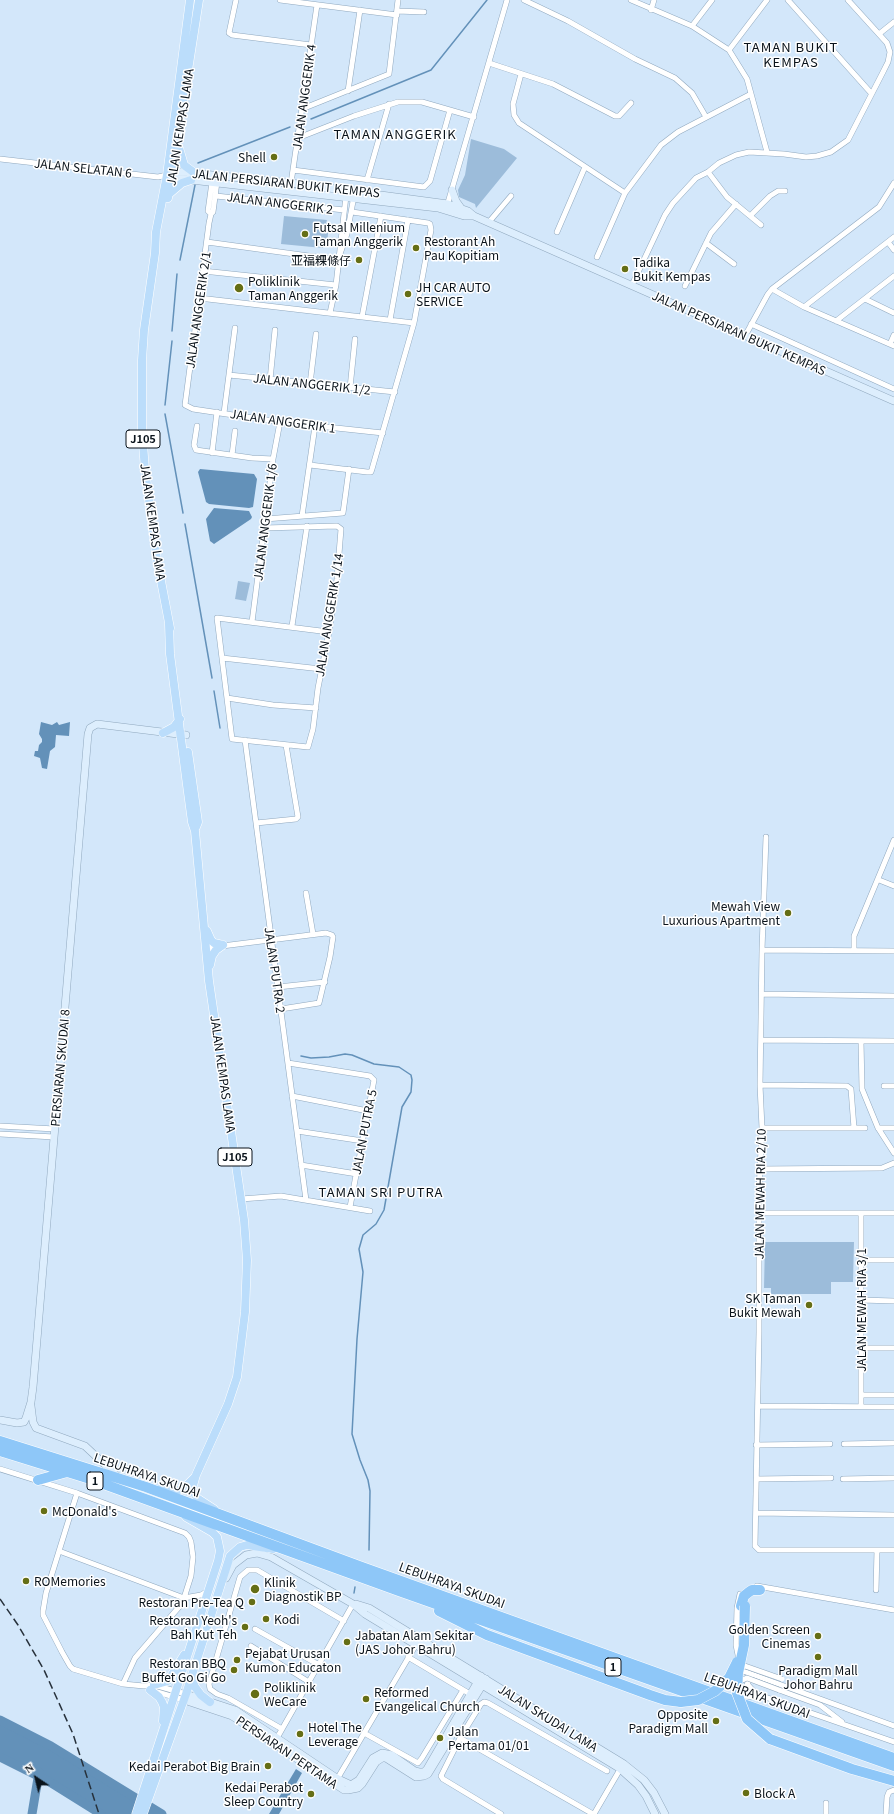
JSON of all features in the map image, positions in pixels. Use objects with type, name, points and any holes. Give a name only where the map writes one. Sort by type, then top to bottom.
[{"type":"highway","name":"LEBUHRAYA SKUDAI","points":[[0,1441],[118,1477],[894,1758]]},
{"type":"highway","name":"LEBUHRAYA SKUDAI","points":[[0,1451],[166,1506],[399,1591],[894,1766]]},
{"type":"highway","points":[[38,1480],[67,1472]]},
{"type":"highway","points":[[399,1591],[487,1635],[665,1700],[681,1702],[690,1702],[706,1696],[722,1686],[733,1671],[740,1650],[744,1596],[752,1590],[760,1590],[753,1593]]},
{"type":"highway","points":[[743,1606],[744,1645],[736,1685],[739,1702],[747,1719],[756,1729],[770,1739],[852,1769],[894,1781]]},
{"type":"main road","name":"JALAN KEMPAS LAMA","points":[[155,253],[169,194],[190,0]]},
{"type":"main road","name":"JALAN KEMPAS LAMA","points":[[199,0],[178,143],[156,232],[155,253],[144,330],[142,431],[155,548],[169,624],[184,735],[198,822],[195,831],[209,981],[244,1220],[247,1260],[245,1312],[237,1377],[228,1404],[196,1476],[192,1489],[194,1495],[223,1515]]},
{"type":"main road","points":[[169,194],[182,183],[193,177],[184,165],[178,143]]},
{"type":"main road","name":"JALAN KEMPAS LAMA","points":[[169,624],[170,654],[180,719],[184,735]]},
{"type":"main road","points":[[163,732],[174,727],[180,719]]},
{"type":"main road","points":[[202,903],[208,936],[214,943],[223,946]]},
{"type":"main road","points":[[209,981],[212,956],[216,950],[223,946]]},
{"type":"main road","name":"JALAN KEMPAS LAMA","points":[[146,1487],[174,1491],[188,1484],[196,1476]]},
{"type":"main road","points":[[158,1746],[220,1551],[217,1537],[212,1532],[166,1506]]},
{"type":"main road","points":[[136,1814],[146,1796],[185,1697],[230,1556],[240,1547],[254,1545],[304,1556]]},
{"type":"main road","points":[[143,1814],[158,1746],[164,1708],[159,1697],[149,1687],[168,1681],[191,1644]]},
{"type":"main road","points":[[192,1674],[195,1687],[210,1702]]},
{"type":"street","points":[[236,0],[229,33],[232,35],[311,46]]},
{"type":"street","points":[[280,0],[360,10],[397,13],[424,12]]},
{"type":"street","points":[[302,109],[389,74],[398,0]]},
{"type":"street","points":[[447,207],[507,0]]},
{"type":"street","points":[[524,0],[538,2],[635,59],[675,78],[692,94],[706,117]]},
{"type":"street","points":[[631,0],[650,10],[692,26],[729,50],[747,79],[767,152]]},
{"type":"street","points":[[650,10],[654,0]]},
{"type":"street","points":[[692,26],[712,0]]},
{"type":"street","points":[[729,50],[767,0]]},
{"type":"street","points":[[788,0],[871,93]]},
{"type":"street","points":[[632,285],[665,215],[673,203],[696,178],[708,172],[719,163],[736,155],[749,152],[767,152],[806,157],[817,156],[831,152],[848,140],[888,62],[890,52],[887,43],[848,0]]},
{"type":"street","name":"JALAN ANGGERIK 4","points":[[291,186],[317,5]]},
{"type":"street","points":[[348,91],[360,10]]},
{"type":"street","points":[[879,34],[894,22]]},
{"type":"street","points":[[489,63],[553,84],[615,116],[619,116],[631,103]]},
{"type":"street","points":[[521,74],[513,104],[514,115],[519,123],[625,192]]},
{"type":"street","points":[[597,257],[625,192],[661,145],[670,137],[751,94]]},
{"type":"street","points":[[298,138],[389,104],[408,101],[422,102],[474,117]]},
{"type":"street","points":[[367,180],[389,104]]},
{"type":"street","points":[[293,170],[421,187],[428,185],[450,110]]},
{"type":"street","name":"JALAN SELATAN 6","points":[[0,159],[158,177],[171,175]]},
{"type":"street","points":[[557,232],[586,167]]},
{"type":"street","points":[[708,172],[720,189],[760,225]]},
{"type":"street","name":"JALAN PERSIARAN BUKIT KEMPAS","points":[[171,175],[291,186],[462,209],[468,211],[474,216],[894,401]]},
{"type":"street","name":"JALAN PERSIARAN BUKIT KEMPAS","points":[[193,177],[215,182],[291,186]]},
{"type":"street","name":"JALAN ANGGERIK 2/1","points":[[210,214],[213,212],[216,196],[215,182]]},
{"type":"street","name":"JALAN ANGGERIK 2/1","points":[[185,405],[207,242],[210,214],[208,211],[215,182]]},
{"type":"street","points":[[745,336],[772,289],[879,207],[894,183]]},
{"type":"street","points":[[452,190],[456,201],[462,209]]},
{"type":"street","points":[[750,216],[770,196],[778,191],[785,191]]},
{"type":"street","points":[[330,313],[336,285],[346,193]]},
{"type":"street","points":[[338,260],[345,243],[352,212],[354,194]]},
{"type":"street","name":"JALAN ANGGERIK 2","points":[[216,196],[344,210]]},
{"type":"street","points":[[489,222],[511,196]]},
{"type":"street","points":[[685,286],[711,233],[736,204]]},
{"type":"street","name":"JALAN PERSIARAN BUKIT KEMPAS","points":[[447,207],[464,216],[474,216]]},
{"type":"street","points":[[310,465],[371,472],[414,323],[431,230],[430,224],[428,223],[352,212]]},
{"type":"street","points":[[362,317],[381,216]]},
{"type":"street","points":[[390,320],[408,220]]},
{"type":"street","points":[[804,307],[894,237]]},
{"type":"street","points":[[207,242],[338,260]]},
{"type":"street","points":[[888,242],[894,250]]},
{"type":"street","points":[[706,243],[734,264]]},
{"type":"street","points":[[203,271],[336,285]]},
{"type":"street","points":[[836,322],[894,276]]},
{"type":"street","points":[[772,289],[804,307],[836,322],[892,345],[894,335]]},
{"type":"street","points":[[199,298],[414,323]]},
{"type":"street","points":[[865,299],[894,313]]},
{"type":"street","points":[[752,324],[894,389]]},
{"type":"street","points":[[224,413],[235,328]]},
{"type":"street","points":[[270,380],[275,330]]},
{"type":"street","points":[[310,384],[316,334]]},
{"type":"street","points":[[350,388],[355,338]]},
{"type":"street","name":"JALAN ANGGERIK 1/2","points":[[229,375],[395,392]]},
{"type":"street","name":"JALAN ANGGERIK 1","points":[[185,405],[193,409],[280,422],[383,433]]},
{"type":"street","points":[[212,453],[217,412]]},
{"type":"street","name":"JALAN ANGGERIK 1/6","points":[[252,622],[273,459],[280,422]]},
{"type":"street","points":[[197,426],[194,445],[196,450],[273,459]]},
{"type":"street","points":[[302,516],[315,426]]},
{"type":"street","points":[[232,455],[235,431]]},
{"type":"street","points":[[265,519],[339,514],[344,511],[349,469]]},
{"type":"street","points":[[264,528],[307,526],[292,626]]},
{"type":"street","name":"JALAN ANGGERIK 1/14","points":[[286,745],[306,747],[309,745],[337,579],[341,529],[337,526],[307,526]]},
{"type":"street","points":[[256,823],[296,819],[298,817],[286,745],[232,739],[217,618],[292,626],[329,632]]},
{"type":"street","points":[[222,658],[321,669]]},
{"type":"street","points":[[227,698],[273,705],[316,708]]},
{"type":"street","name":"PERSIARAN SKUDAI 8","points":[[31,1402],[88,734],[90,728],[97,724],[163,732]]},
{"type":"street","points":[[163,732],[184,735]]},
{"type":"street","name":"JALAN PUTRA 2","points":[[245,740],[306,1200]]},
{"type":"street","name":"JALAN MEWAH RIA 2/10","points":[[766,836],[762,950],[760,1085],[762,1128],[759,1213],[758,1406],[755,1546],[759,1550],[877,1550]]},
{"type":"street","points":[[854,950],[854,936],[879,880],[894,840]]},
{"type":"street","points":[[879,880],[894,886]]},
{"type":"street","points":[[306,893],[313,934]]},
{"type":"street","points":[[206,948],[313,934],[332,934],[333,937],[326,982],[318,1004],[281,1009]]},
{"type":"street","points":[[762,950],[894,951]]},
{"type":"street","points":[[278,987],[326,982]]},
{"type":"street","points":[[762,994],[894,996]]},
{"type":"street","points":[[761,1040],[894,1041]]},
{"type":"street","points":[[861,1041],[862,1089],[878,1128],[894,1153]]},
{"type":"street","name":"JALAN PUTRA 5","points":[[288,1063],[372,1078],[363,1141],[350,1207]]},
{"type":"street","points":[[760,1085],[847,1086],[851,1089],[854,1128]]},
{"type":"street","points":[[884,1086],[894,1086]]},
{"type":"street","points":[[292,1096],[368,1111]]},
{"type":"street","points":[[0,1126],[55,1129]]},
{"type":"street","points":[[762,1128],[865,1128]]},
{"type":"street","points":[[878,1128],[894,1128]]},
{"type":"street","points":[[297,1130],[363,1141]]},
{"type":"street","points":[[0,1134],[54,1137]]},
{"type":"street","points":[[760,1169],[882,1168],[894,1163]]},
{"type":"street","points":[[301,1165],[356,1174]]},
{"type":"street","points":[[241,1199],[281,1196],[370,1211]]},
{"type":"street","points":[[759,1213],[894,1213]]},
{"type":"street","name":"JALAN MEWAH RIA 3/1","points":[[861,1213],[861,1406]]},
{"type":"street","points":[[861,1260],[894,1260]]},
{"type":"street","points":[[861,1300],[894,1301]]},
{"type":"street","points":[[861,1348],[894,1348]]},
{"type":"street","points":[[861,1395],[894,1395]]},
{"type":"street","points":[[0,1420],[17,1423],[24,1422],[31,1402]]},
{"type":"street","points":[[31,1402],[33,1422],[36,1428],[85,1446],[118,1477]]},
{"type":"street","points":[[758,1406],[894,1407]]},
{"type":"street","points":[[844,1444],[894,1443]]},
{"type":"street","points":[[756,1445],[830,1444]]},
{"type":"street","points":[[0,1469],[77,1493],[185,1533],[192,1542],[193,1557],[191,1576],[184,1598],[179,1607],[135,1658],[124,1684]]},
{"type":"street","points":[[756,1479],[831,1478]]},
{"type":"street","points":[[843,1479],[894,1478]]},
{"type":"street","points":[[77,1493],[46,1593],[43,1615],[73,1669],[124,1684],[149,1687],[185,1697]]},
{"type":"street","points":[[756,1513],[894,1515]]},
{"type":"street","points":[[876,1590],[877,1550],[894,1550]]},
{"type":"street","points":[[60,1551],[184,1598],[201,1595],[208,1591]]},
{"type":"street","name":"JALAN SKUDAI LAMA","points":[[218,1594],[230,1570],[237,1561],[246,1555],[257,1553],[271,1557],[354,1604],[366,1614],[418,1642],[644,1780],[654,1793],[664,1814]]},
{"type":"street","points":[[282,1729],[228,1698],[216,1694],[210,1689],[209,1684],[240,1577],[248,1570],[257,1570],[344,1620]]},
{"type":"street","points":[[894,1610],[762,1586],[749,1587],[740,1594],[738,1600],[736,1644],[741,1668],[751,1674],[894,1726]]},
{"type":"street","points":[[277,1738],[354,1604]]},
{"type":"street","points":[[255,1629],[319,1665]]},
{"type":"street","points":[[336,1781],[418,1642]]},
{"type":"street","points":[[250,1646],[309,1682]]},
{"type":"street","points":[[408,1657],[470,1694]]},
{"type":"street","points":[[739,1668],[745,1666],[782,1679],[794,1689]]},
{"type":"street","points":[[739,1696],[744,1692],[748,1685],[751,1674]]},
{"type":"street","points":[[736,1685],[741,1680],[747,1678],[820,1705],[845,1724]]},
{"type":"street","name":"PERSIARAN PERTAMA","points":[[336,1781],[351,1785],[355,1784],[372,1758],[382,1753],[392,1755],[415,1771],[424,1772],[470,1694],[481,1680]]},
{"type":"street","name":"PERSIARAN PERTAMA","points":[[185,1697],[232,1716],[315,1767],[336,1781],[344,1790],[358,1788],[365,1781],[376,1762],[382,1758],[386,1758],[416,1777],[428,1774],[481,1680]]},
{"type":"street","points":[[748,1685],[754,1692],[765,1697],[894,1742]]},
{"type":"street","points":[[364,1733],[418,1763],[463,1690]]},
{"type":"street","points":[[724,1696],[765,1697]]},
{"type":"street","name":"PERSIARAN PERTAMA","points":[[185,1697],[210,1702],[235,1710],[277,1738],[315,1767]]},
{"type":"street","points":[[501,1814],[443,1779],[441,1776],[460,1738],[481,1704],[484,1702],[607,1770]]},
{"type":"street","points":[[460,1738],[594,1814],[622,1766]]},
{"type":"street","name":"JALAN SKUDAI LAMA","points":[[622,1766],[638,1785],[655,1814]]},
{"type":"street","points":[[886,1814],[887,1797],[889,1792],[894,1790]]},
{"type":"street","points":[[826,1803],[826,1814]]},
{"type":"shaded area","points":[[471,139],[504,149],[517,158],[476,208],[475,204],[459,197],[458,190],[465,175]]},
{"type":"shaded area","name":"Futsal Millenium Taman Anggerik","points":[[284,216],[327,220],[326,223],[329,223],[327,244],[324,244],[323,248],[281,244]]},
{"type":"shaded area","points":[[200,469],[254,474],[257,479],[253,507],[249,508],[209,504],[206,502],[198,472]]},
{"type":"shaded area","points":[[214,508],[249,511],[252,517],[214,544],[210,541],[206,519]]},
{"type":"shaded area","points":[[238,581],[250,583],[246,601],[235,599]]},
{"type":"shaded area","points":[[41,722],[52,725],[57,722],[59,725],[70,722],[69,736],[56,735],[55,747],[50,751],[47,769],[42,768],[40,758],[34,756],[35,751],[38,751],[39,745],[42,742],[39,734]]},
{"type":"shaded area","points":[[765,1242],[854,1242],[853,1282],[831,1282],[831,1294],[771,1294],[771,1288],[764,1288]]},
{"type":"shaded area","points":[[0,1720],[51,1746],[162,1814],[101,1814],[48,1782],[0,1757]]},
{"type":"shaded area","points":[[296,1769],[302,1773],[279,1814],[269,1814]]},
{"type":"waterway","points":[[311,119],[431,70],[487,0]]},
{"type":"waterway","points":[[198,163],[290,127]]},
{"type":"waterway","points":[[180,260],[195,185]]},
{"type":"waterway","points":[[172,331],[177,274]]},
{"type":"waterway","points":[[165,405],[172,341]]},
{"type":"waterway","points":[[165,414],[183,513]]},
{"type":"waterway","points":[[185,524],[212,678]]},
{"type":"waterway","points":[[214,691],[220,728]]},
{"type":"waterway","points":[[301,1056],[311,1058],[345,1054],[352,1055],[374,1064],[399,1067],[411,1075],[412,1080],[411,1092],[402,1107],[384,1210],[376,1224],[363,1235],[359,1249],[363,1272],[357,1339],[352,1434],[368,1480],[370,1491],[369,1550]]},
{"type":"waterway","points":[[354,1593],[355,1587]]},
{"type":"waterway","points":[[0,1720],[51,1746],[162,1814]]},
{"type":"waterway","points":[[0,1757],[48,1781],[101,1814]]},
{"type":"waterway","points":[[32,1814],[39,1772]]},
{"type":"railway","points":[[0,1599],[18,1625],[44,1670],[73,1734],[99,1814]]},
{"type":"place","name":"Shell","points":[[274,157]]},
{"type":"place","name":"Futsal Millenium Taman Anggerik","points":[[305,234]]},
{"type":"place","name":"Restorant Ah Pau Kopitiam","points":[[416,248]]},
{"type":"place","name":"亚福粿條仔","points":[[359,260]]},
{"type":"place","name":"Tadika Bukit Kempas","points":[[625,269]]},
{"type":"place","name":"Poliklinik Taman Anggerik","points":[[239,288]]},
{"type":"place","name":"JH CAR AUTO SERVICE","points":[[408,294]]},
{"type":"place","name":"Mewah View Luxurious Apartment","points":[[788,913]]},
{"type":"place","name":"SK Taman Bukit Mewah","points":[[809,1305]]},
{"type":"place","name":"McDonald's","points":[[44,1511]]},
{"type":"place","name":"ROMemories","points":[[26,1581]]},
{"type":"place","name":"Klinik Diagnostik BP","points":[[255,1589]]},
{"type":"place","name":"Restoran Pre-Tea Q","points":[[252,1602]]},
{"type":"place","name":"Kodi","points":[[266,1619]]},
{"type":"place","name":"Restoran Yeoh's Bah Kut Teh","points":[[245,1627]]},
{"type":"place","name":"Golden Screen Cinemas","points":[[818,1636]]},
{"type":"place","name":"Jabatan Alam Sekitar (JAS Johor Bahru)","points":[[347,1642]]},
{"type":"place","name":"Paradigm Mall Johor Bahru","points":[[818,1657]]},
{"type":"place","name":"Pejabat Urusan Kumon Educaton","points":[[237,1660]]},
{"type":"place","name":"Restoran BBQ Buffet Go Gi Go","points":[[234,1670]]},
{"type":"place","name":"Poliklinik WeCare","points":[[255,1694]]},
{"type":"place","name":"Reformed Evangelical Church","points":[[366,1699]]},
{"type":"place","name":"Opposite Paradigm Mall","points":[[716,1721]]},
{"type":"place","name":"Hotel The Leverage","points":[[300,1734]]},
{"type":"place","name":"Jalan Pertama 01/01","points":[[440,1738]]},
{"type":"place","name":"Kedai Perabot Big Brain","points":[[268,1766]]},
{"type":"place","name":"Block A","points":[[746,1793]]},
{"type":"place","name":"Kedai Perabot Sleep Country","points":[[311,1794]]},
{"type":"district","name":"TAMAN BUKIT KEMPAS","points":[[791,54]]},
{"type":"district","name":"TAMAN ANGGERIK","points":[[395,134]]},
{"type":"district","name":"TAMAN SRI PUTRA","points":[[381,1192]]}]
